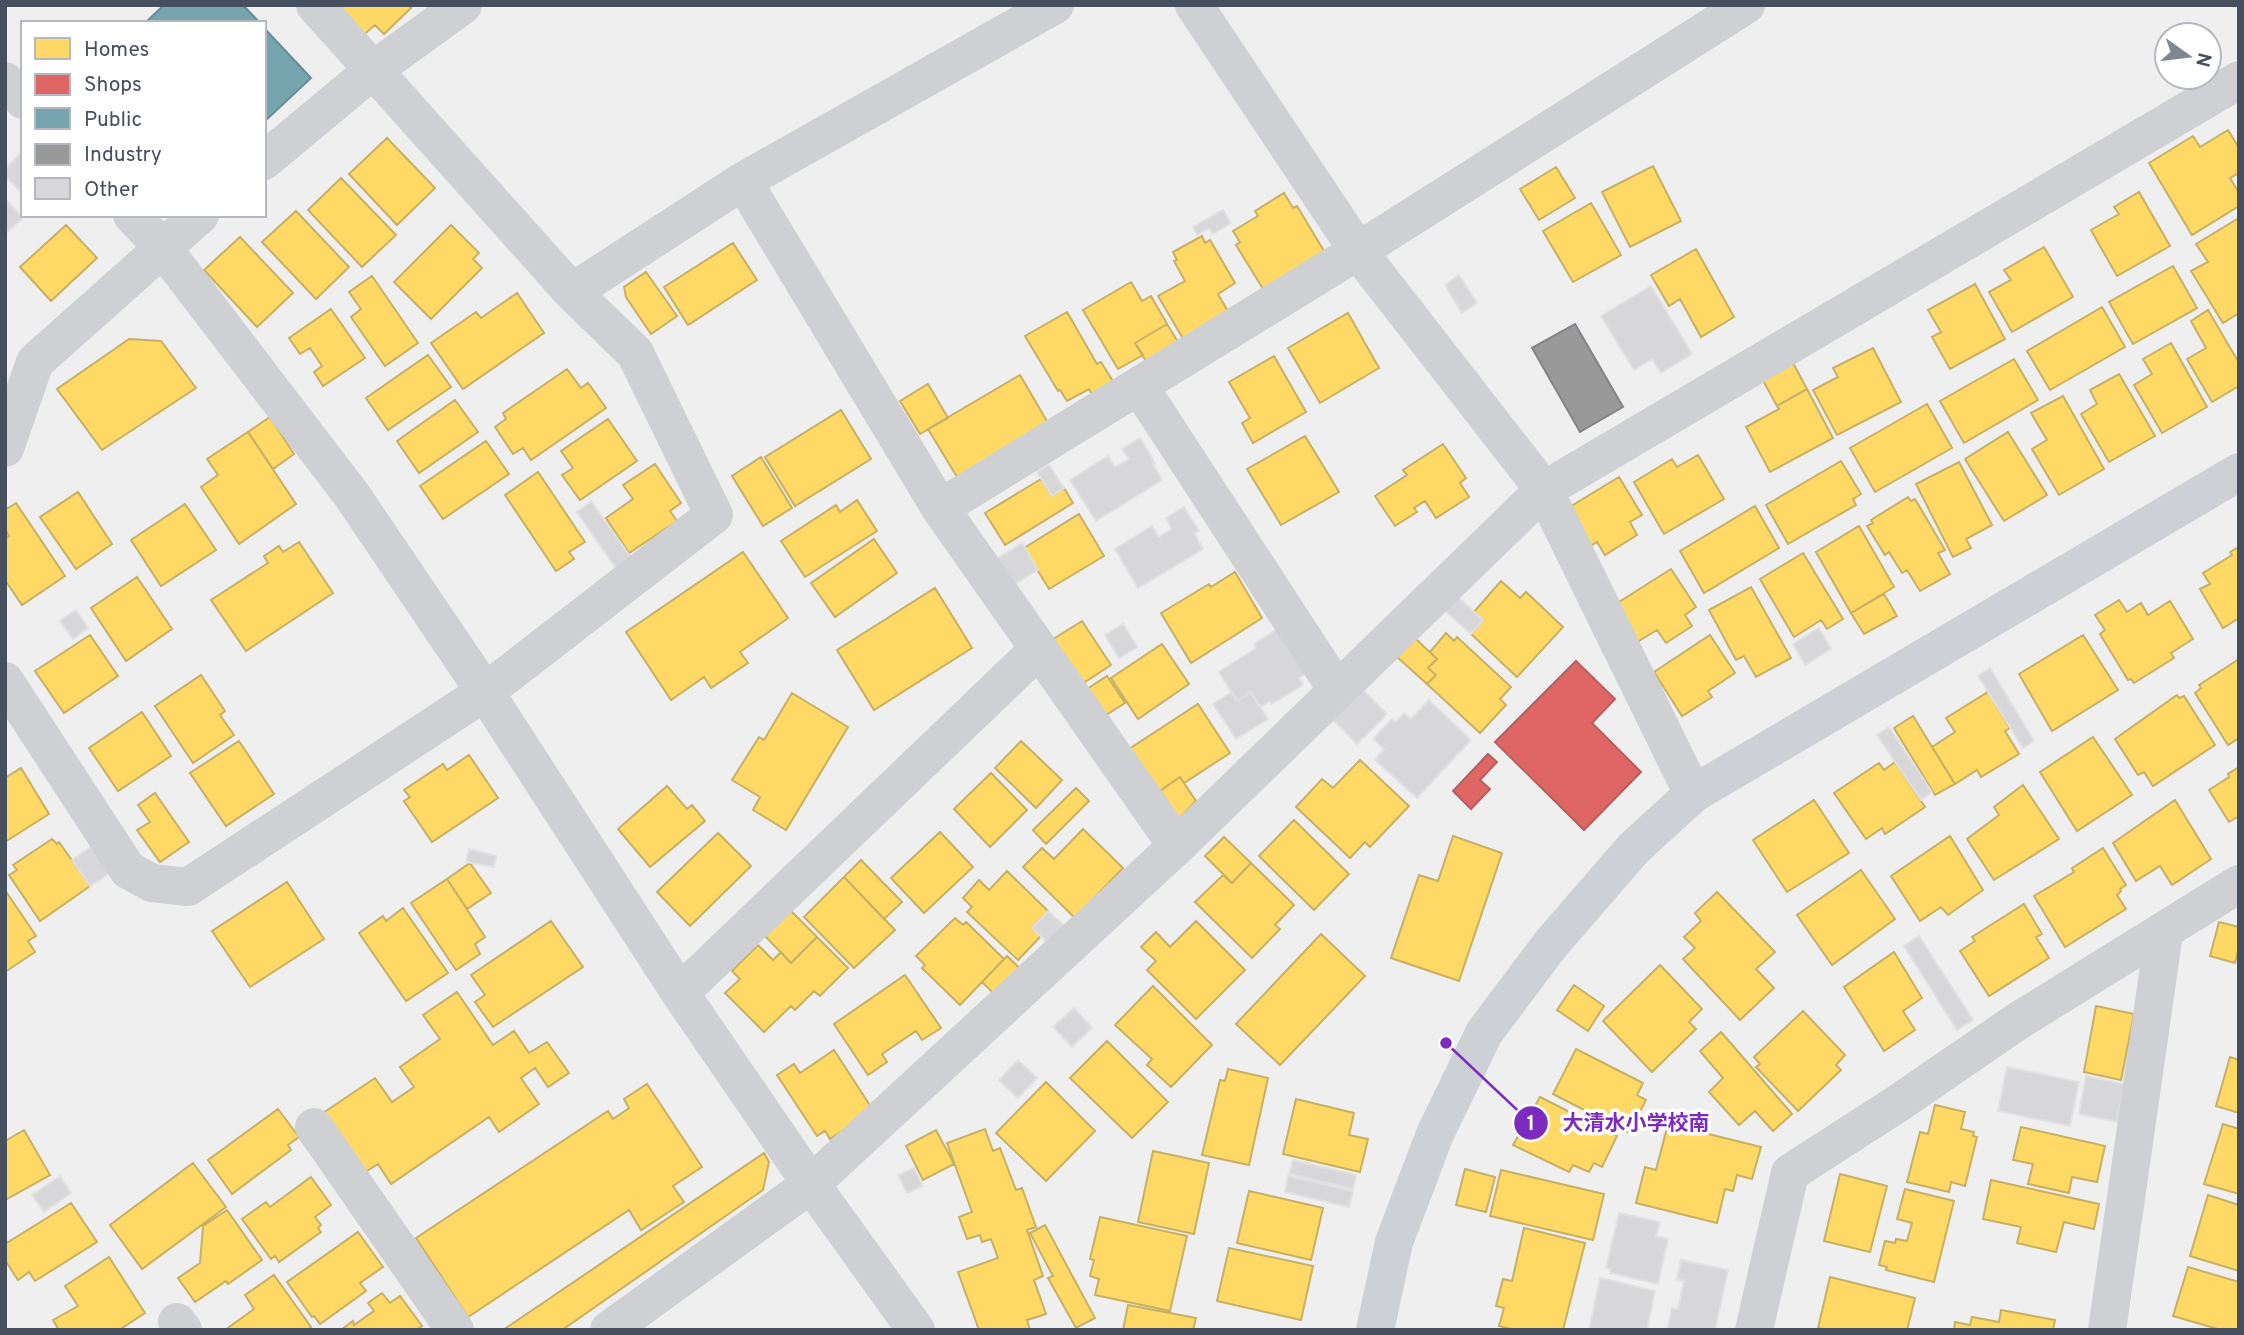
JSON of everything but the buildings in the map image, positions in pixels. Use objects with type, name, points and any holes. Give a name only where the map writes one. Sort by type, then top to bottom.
[{"type":"street","points":[[5,681],[128,870],[152,883],[188,887],[485,692],[715,515],[635,353],[572,292],[315,5]]},
{"type":"street","points":[[266,159],[372,71],[463,5]]},
{"type":"street","points":[[572,292],[743,181],[1055,5]]},
{"type":"street","points":[[1194,5],[1358,250],[1544,490],[1693,794]]},
{"type":"street","points":[[940,508],[1358,250],[1746,5]]},
{"type":"street","points":[[609,1330],[811,1184],[1178,846],[1544,490],[2239,80]]},
{"type":"street","points":[[5,81],[21,98]]},
{"type":"street","points":[[743,181],[940,508],[1178,846]]},
{"type":"street","points":[[134,217],[162,247],[351,494],[485,692],[680,993],[811,1184],[916,1330]]},
{"type":"street","points":[[5,448],[35,362],[198,217]]},
{"type":"street","points":[[1139,386],[1337,690]]},
{"type":"street","points":[[1375,1330],[1394,1242],[1435,1134],[1484,1033],[1550,945],[1633,849],[1693,794],[2239,472]]},
{"type":"street","points":[[680,993],[1039,649]]},
{"type":"street","points":[[1754,1330],[1790,1173],[2018,1021],[2164,933],[2239,884]]},
{"type":"street","points":[[2107,1330],[2164,933]]},
{"type":"street","points":[[314,1127],[455,1330]]},
{"type":"place","name":"大清水小学校南","points":[[1446,1043]]}]
